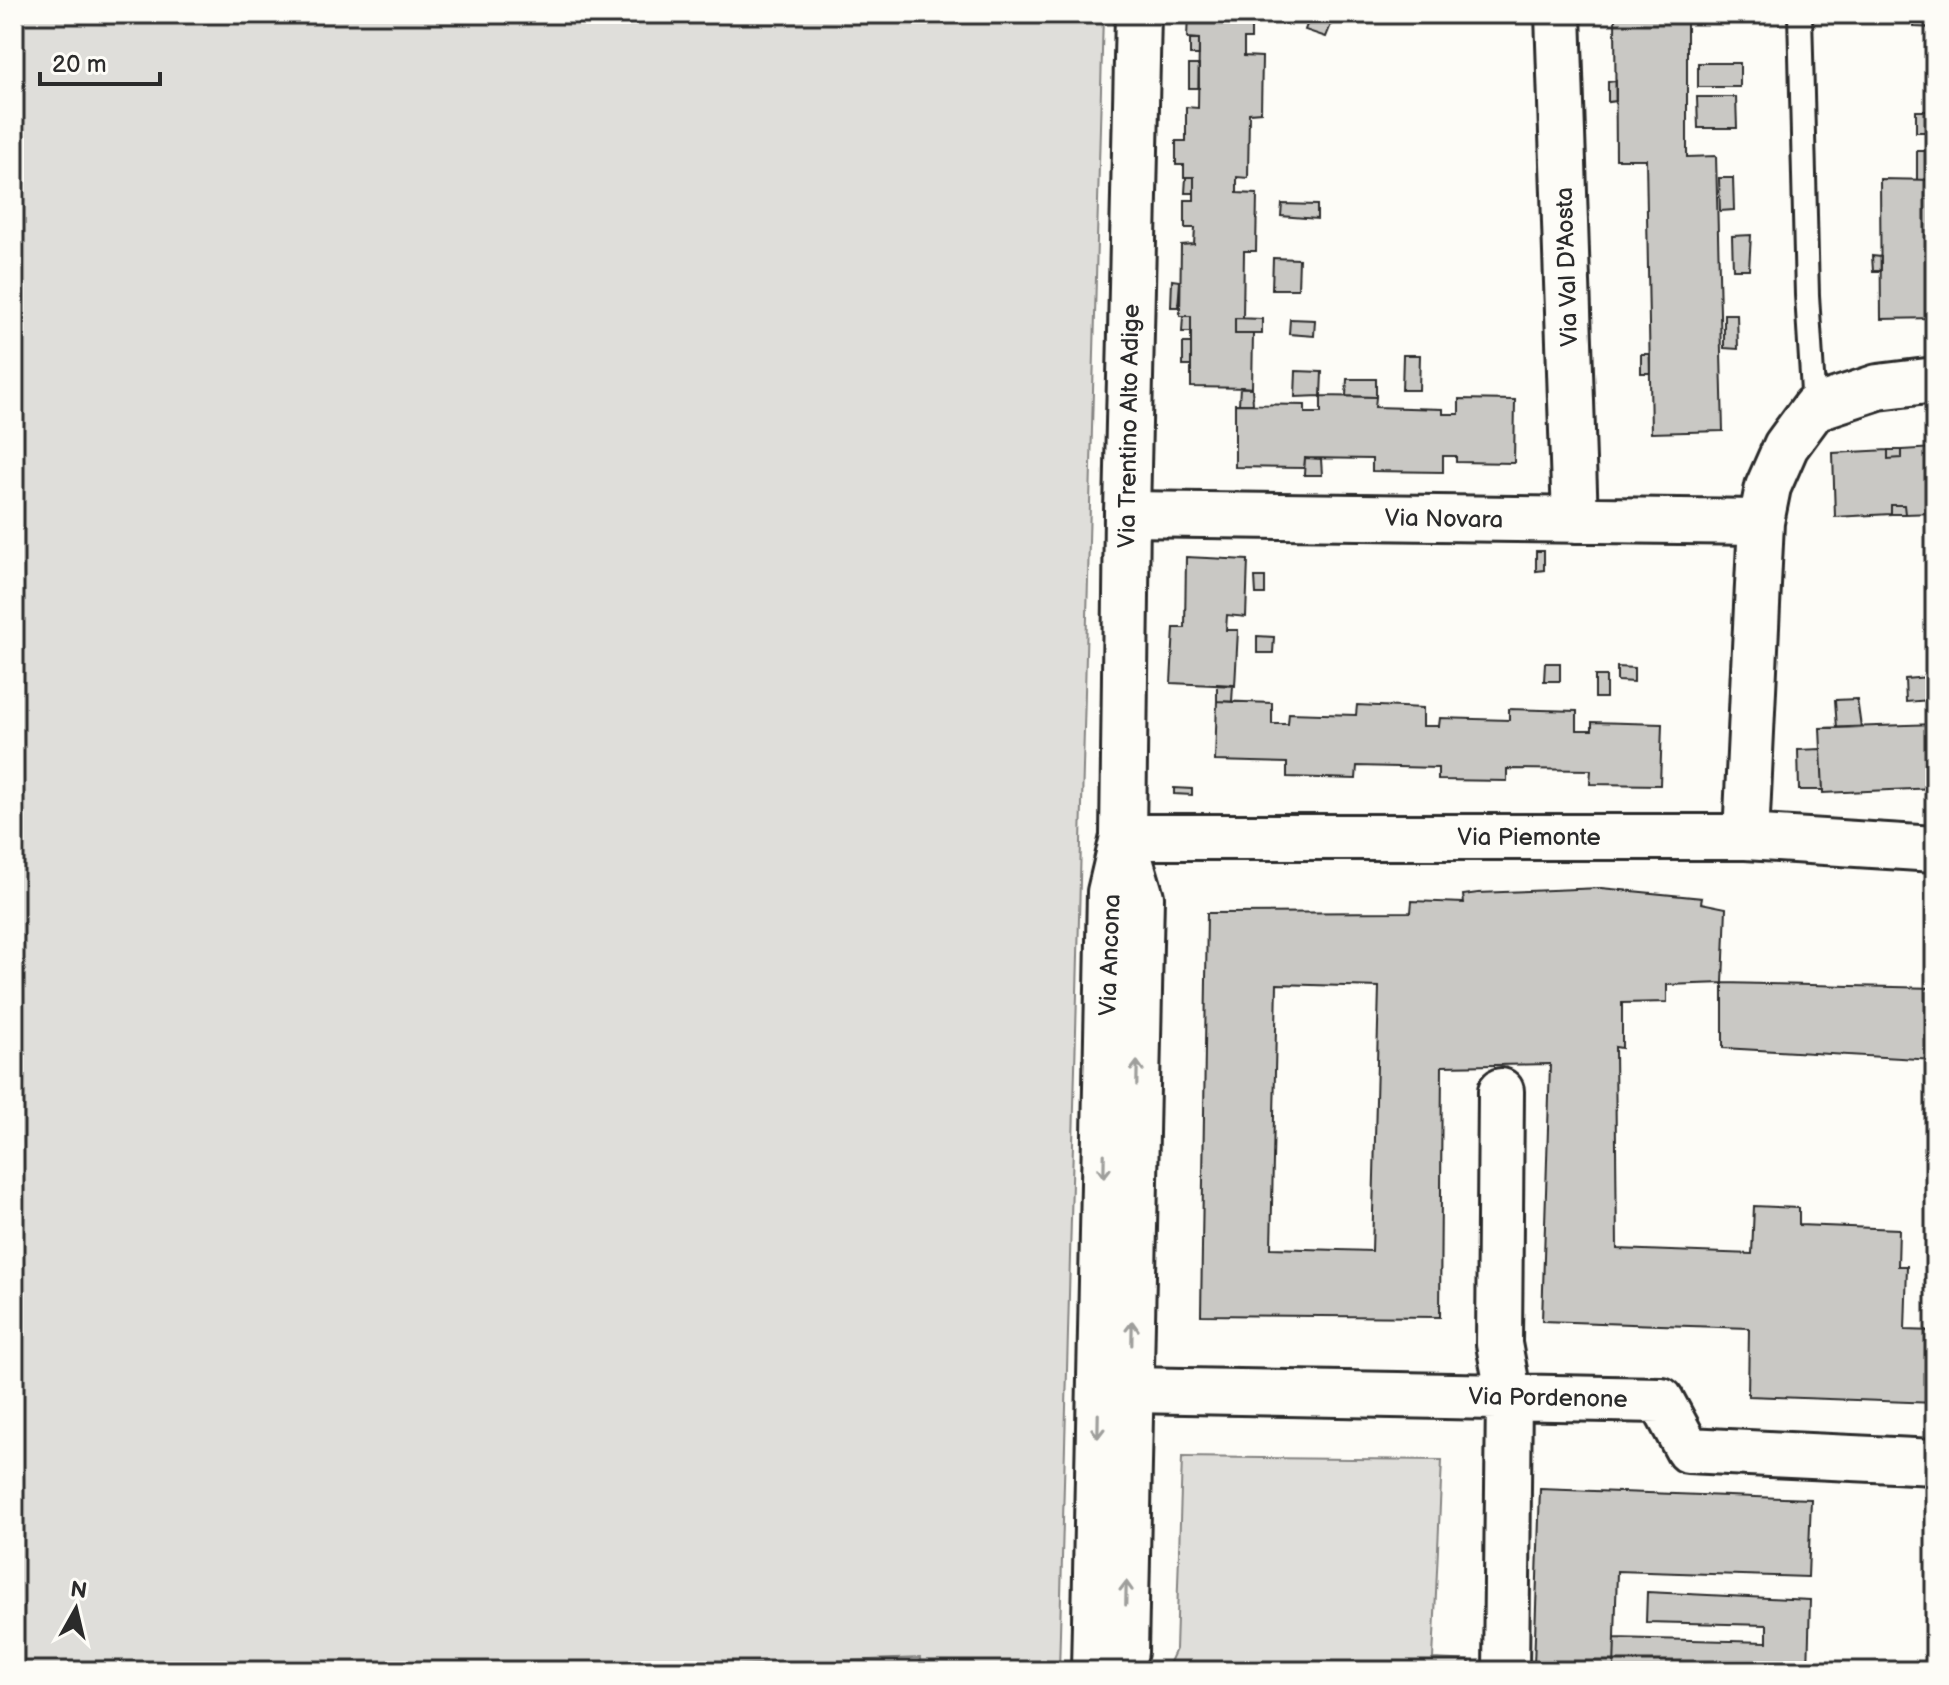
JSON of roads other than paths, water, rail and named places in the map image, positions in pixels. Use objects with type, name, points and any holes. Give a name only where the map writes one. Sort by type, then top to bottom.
[{"type":"street","name":"Via Trentino Alto Adige","points":[[1123,837],[1138,14]]},
{"type":"street","name":"Via Val D'Aosta","points":[[1558,14],[1575,520]]},
{"type":"street","points":[[1746,837],[1761,522],[1768,487],[1786,446],[1814,408],[1878,387],[1935,380]]},
{"type":"street","name":"Via Novara","points":[[1127,514],[1761,522]]},
{"type":"street","name":"Via Piemonte","points":[[1123,837],[1746,837],[1935,849]]},
{"type":"street","name":"Via Ancona","points":[[1123,837],[1141,897],[1124,1671]]},
{"type":"street","name":"Via Ancona","points":[[1094,1671],[1110,892],[1123,837]]},
{"type":"street","points":[[1501,1091],[1499,1344],[1509,1397],[1506,1671]]},
{"type":"street","name":"Via Pordenone","points":[[1130,1390],[1661,1400],[1688,1450],[1935,1462]]},
{"type":"lane","points":[[1800,14],[1807,295],[1814,408]]}]
